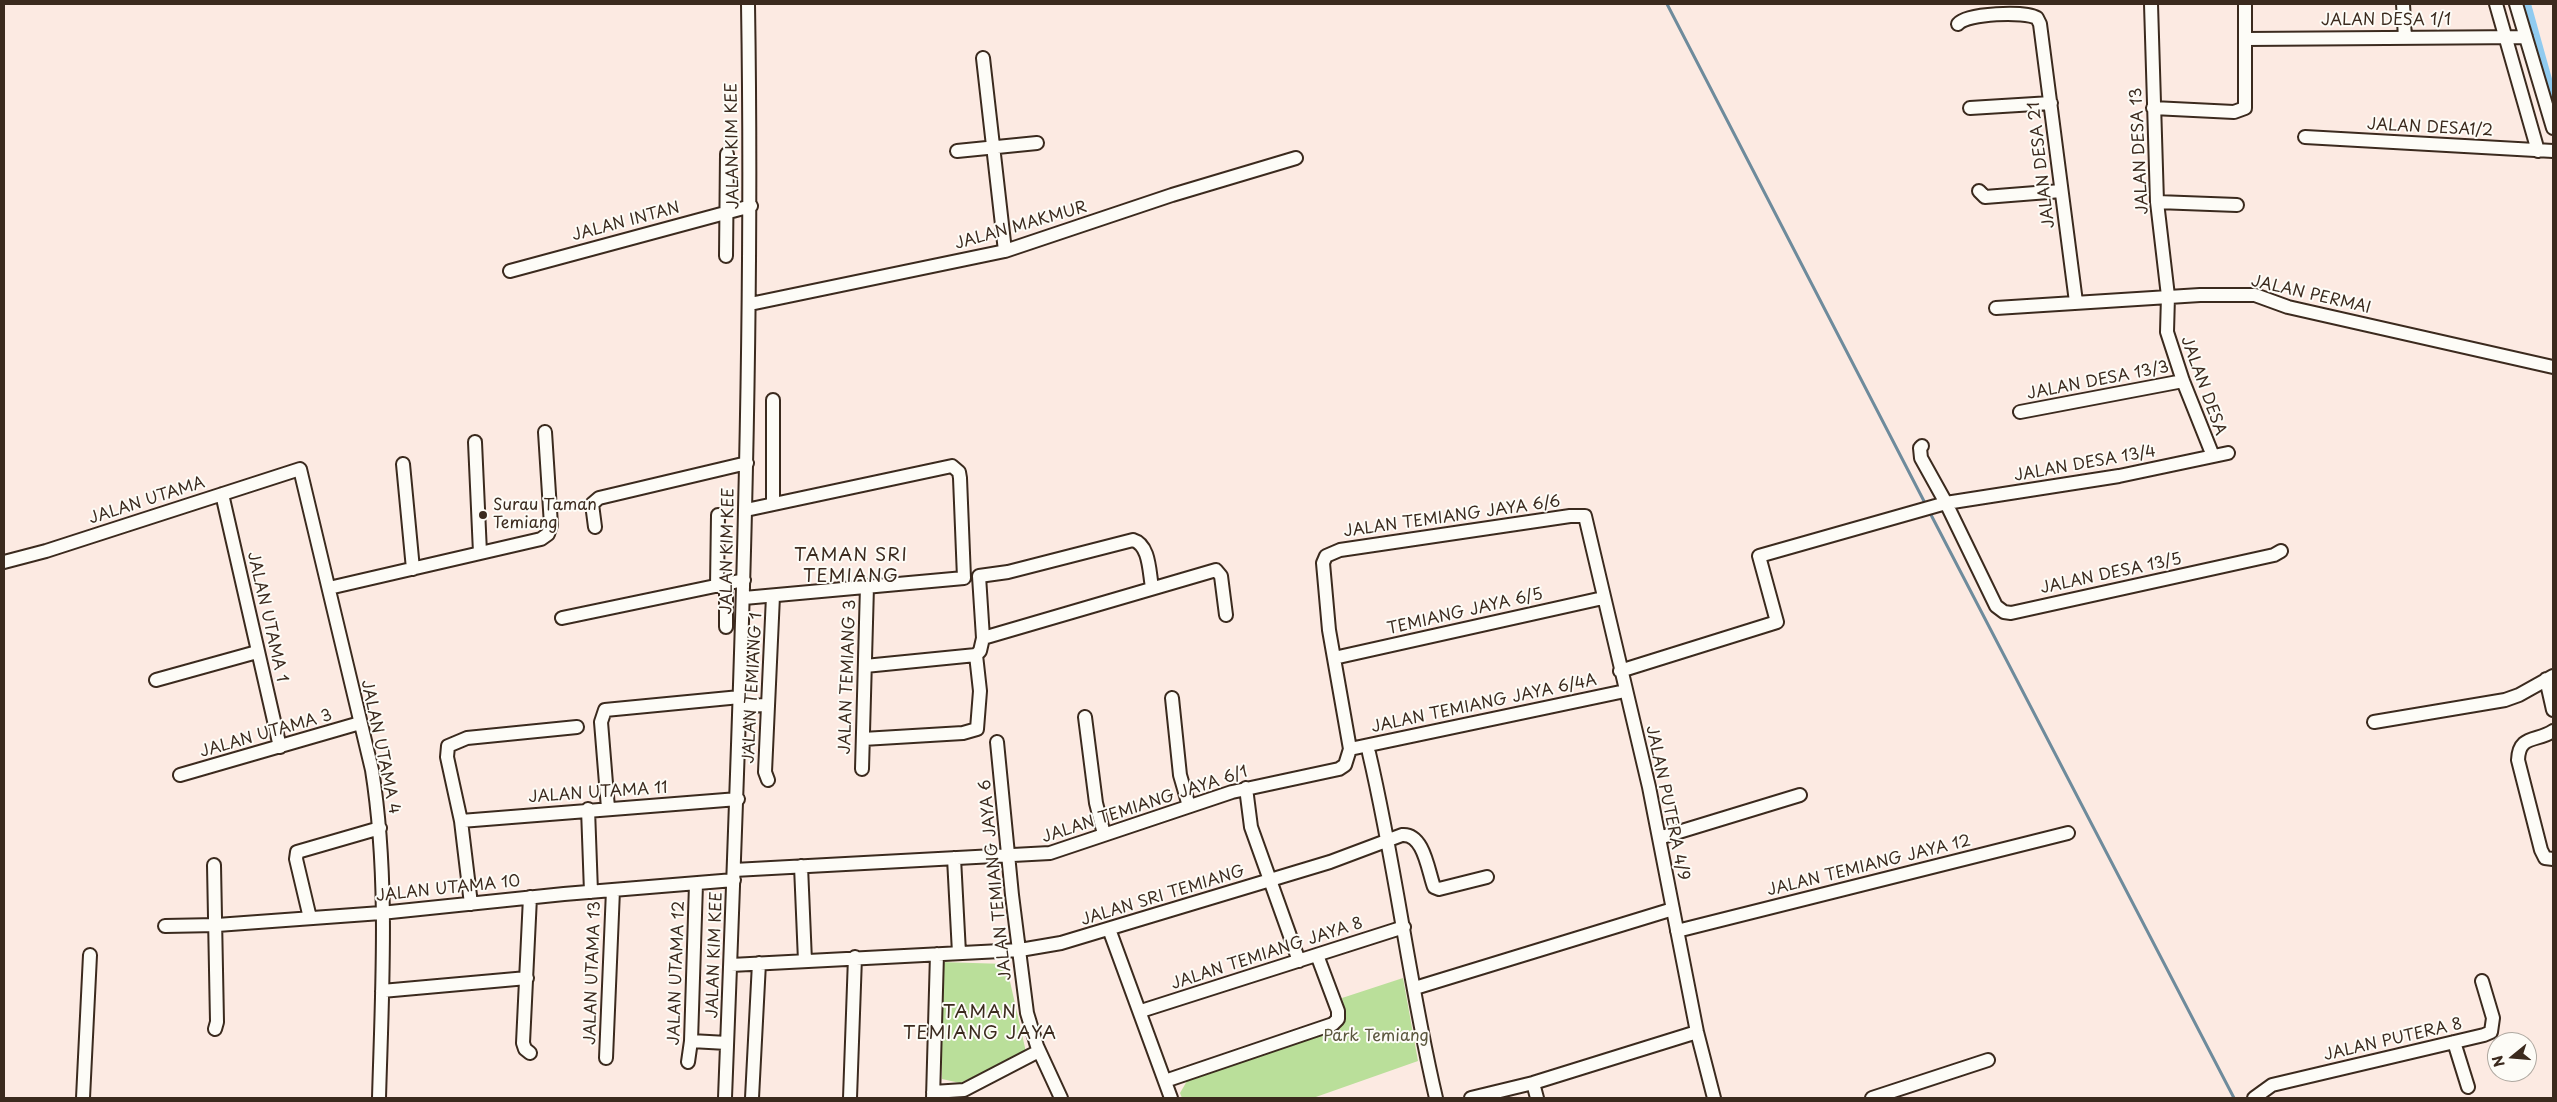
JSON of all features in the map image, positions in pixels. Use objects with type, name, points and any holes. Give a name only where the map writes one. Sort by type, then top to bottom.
[{"type":"street","name":"JALAN KIM KEE","points":[[725,1098],[738,799],[746,510],[750,304],[748,4]]},
{"type":"street","name":"JALAN DESA 13","points":[[2151,4],[2157,202],[2168,296]]},
{"type":"street","points":[[2154,108],[2234,112],[2245,108],[2245,4]]},
{"type":"street","points":[[2403,4],[2405,38]]},
{"type":"street","points":[[2496,4],[2538,151]]},
{"type":"street","points":[[2516,4],[2553,128]]},
{"type":"street","name":"JALAN DESA 21","points":[[1958,24],[1967,17],[2027,15],[2038,18],[2051,103],[2076,302]]},
{"type":"street","name":"JALAN DESA 1/1","points":[[2246,39],[2526,37]]},
{"type":"street","points":[[983,58],[1005,250]]},
{"type":"street","points":[[1970,108],[2051,103]]},
{"type":"street","name":"JALAN DESA1/2","points":[[2305,137],[2553,151]]},
{"type":"street","points":[[957,151],[1037,143]]},
{"type":"street","points":[[726,256],[727,154]]},
{"type":"street","name":"JALAN MAKMUR","points":[[750,304],[1005,250],[1172,195],[1296,158]]},
{"type":"street","points":[[1979,191],[1985,196],[2061,191]]},
{"type":"street","points":[[2157,202],[2236,206]]},
{"type":"street","name":"JALAN INTAN","points":[[510,271],[750,206]]},
{"type":"street","name":"JALAN PERMAI","points":[[1996,308],[2168,296],[2255,295],[2288,307],[2553,367]]},
{"type":"street","name":"JALAN DESA","points":[[2168,296],[2166,316],[2168,340],[2213,456]]},
{"type":"street","name":"JALAN DESA 13/3","points":[[2020,412],[2183,381]]},
{"type":"street","points":[[773,400],[773,504]]},
{"type":"street","points":[[329,588],[541,539],[548,534],[551,525],[545,432]]},
{"type":"street","points":[[475,442],[480,553]]},
{"type":"street","name":"JALAN DESA 13/5","points":[[1922,446],[1920,448],[1921,458],[1946,503],[1996,606],[2004,612],[2274,556],[2281,551]]},
{"type":"street","name":"JALAN DESA 13/4","points":[[1620,671],[1777,622],[1759,556],[1946,503],[2119,476],[2228,453]]},
{"type":"street","points":[[595,527],[592,504],[599,498],[746,463]]},
{"type":"street","points":[[403,464],[412,568]]},
{"type":"street","points":[[744,598],[964,578],[960,478],[959,472],[952,466],[746,510]]},
{"type":"street","name":"JALAN UTAMA","points":[[4,562],[300,469]]},
{"type":"street","name":"JALAN UTAMA 4","points":[[300,469],[372,770],[380,828],[382,991],[380,1098]]},
{"type":"street","name":"JALAN UTAMA 1","points":[[222,494],[280,747]]},
{"type":"street","points":[[718,515],[721,585],[726,627]]},
{"type":"street","name":"JALAN TEMIANG JAYA 6/6","points":[[1334,658],[1323,564],[1326,556],[1340,550],[1570,516],[1585,516]]},
{"type":"street","name":"JALAN PUTERA 4/9","points":[[1585,516],[1659,838],[1697,1032],[1714,1098]]},
{"type":"street","points":[[865,666],[976,654],[980,651],[983,638],[979,576],[1008,572],[1133,540],[1140,542],[1145,549],[1152,587]]},
{"type":"street","points":[[983,638],[1152,587],[1216,570],[1221,576],[1226,615]]},
{"type":"street","points":[[562,618],[744,580]]},
{"type":"street","name":"JALAN TEMIANG 3","points":[[862,769],[867,586]]},
{"type":"street","name":"JALAN TEMIANG 1","points":[[768,780],[765,772],[773,596]]},
{"type":"street","name":"TEMIANG JAYA 6/5","points":[[1334,658],[1604,598]]},
{"type":"street","points":[[156,680],[258,652]]},
{"type":"street","points":[[863,739],[963,733],[977,729],[980,691],[976,654]]},
{"type":"street","points":[[1334,658],[1349,754]]},
{"type":"street","points":[[2374,722],[2505,700],[2519,695],[2550,677],[2553,710]]},
{"type":"street","name":"JALAN TEMIANG JAYA 6/4A","points":[[1349,754],[1625,691]]},
{"type":"street","points":[[1172,698],[1180,775],[1189,806]]},
{"type":"street","points":[[608,808],[601,722],[605,710],[740,702],[768,705]]},
{"type":"street","points":[[1085,717],[1096,803],[1104,834]]},
{"type":"street","name":"JALAN UTAMA 3","points":[[180,775],[360,723]]},
{"type":"street","points":[[471,904],[461,821],[447,757],[448,746],[466,738],[577,727]]},
{"type":"street","points":[[2549,858],[2541,850],[2518,760],[2518,750],[2529,740],[2553,731]]},
{"type":"street","name":"JALAN TEMIANG JAYA 6","points":[[997,742],[1008,856],[1027,1014],[1039,1051],[1060,1098]]},
{"type":"street","points":[[1370,753],[1389,840],[1436,1098]]},
{"type":"street","name":"JALAN TEMIANG JAYA 6/1","points":[[734,875],[801,866],[1050,853],[1246,788],[1339,769],[1346,764],[1349,754]]},
{"type":"street","points":[[1246,788],[1251,827],[1299,961]]},
{"type":"street","points":[[1659,838],[1800,795]]},
{"type":"street","name":"JALAN UTAMA 11","points":[[461,821],[588,809],[738,799]]},
{"type":"street","points":[[588,809],[590,892]]},
{"type":"street","points":[[310,918],[296,859],[297,852],[380,828]]},
{"type":"street","name":"JALAN TEMIANG JAYA 12","points":[[1677,931],[2068,833]]},
{"type":"street","name":"JALAN SRI TEMIANG","points":[[730,965],[855,957],[1020,950],[1061,943],[1270,880],[1407,835],[1418,842],[1434,887],[1438,889],[1487,876]]},
{"type":"street","points":[[954,858],[959,953]]},
{"type":"street","points":[[214,865],[217,924],[215,1029]]},
{"type":"street","points":[[801,866],[805,960]]},
{"type":"street","name":"JALAN UTAMA 10","points":[[165,926],[381,914],[530,897],[696,884],[734,875]]},
{"type":"street","name":"JALAN UTAMA 12","points":[[688,1062],[691,1041],[696,884]]},
{"type":"street","name":"JALAN UTAMA 13","points":[[606,1058],[613,890]]},
{"type":"street","points":[[530,897],[523,1043],[525,1049],[530,1053]]},
{"type":"street","points":[[1415,988],[1673,909]]},
{"type":"street","name":"JALAN TEMIANG JAYA 8","points":[[1141,1012],[1404,927]]},
{"type":"street","points":[[1109,929],[1171,1098]]},
{"type":"street","points":[[938,954],[933,1095],[964,1090],[1039,1051]]},
{"type":"street","points":[[83,1098],[90,955]]},
{"type":"street","points":[[1165,1080],[1333,1024],[1338,1019],[1338,1011],[1317,955]]},
{"type":"street","points":[[850,1098],[855,957]]},
{"type":"street","points":[[752,1098],[759,963]]},
{"type":"street","points":[[382,991],[527,978]]},
{"type":"street","name":"JALAN PUTERA 8","points":[[2254,1098],[2272,1085],[2490,1032],[2494,1026],[2493,1018],[2482,980]]},
{"type":"street","points":[[1471,1098],[1533,1083],[1697,1032]]},
{"type":"street","points":[[691,1041],[727,1044]]},
{"type":"street","points":[[2454,1042],[2468,1087]]},
{"type":"street","points":[[1872,1098],[1988,1060]]},
{"type":"street","points":[[1533,1083],[1537,1098]]},
{"type":"green space","points":[[940,962],[1006,964],[1026,1052],[960,1083],[942,1079]]},
{"type":"green space","name":"Park Temiang","points":[[1403,978],[1418,1061],[1313,1098],[1182,1098],[1180,1093],[1187,1081],[1340,1029],[1345,1011],[1342,998]]},
{"type":"waterway","points":[[1667,4],[1926,505]]},
{"type":"waterway","points":[[2526,4],[2553,101]]},
{"type":"waterway","points":[[1929,511],[2234,1098]]},
{"type":"place","name":"Surau Taman Temiang","points":[[483,515]]},
{"type":"district","name":"TAMAN SRI TEMIANG","points":[[851,566]]},
{"type":"district","name":"TAMAN TEMIANG JAYA","points":[[980,1023]]}]
